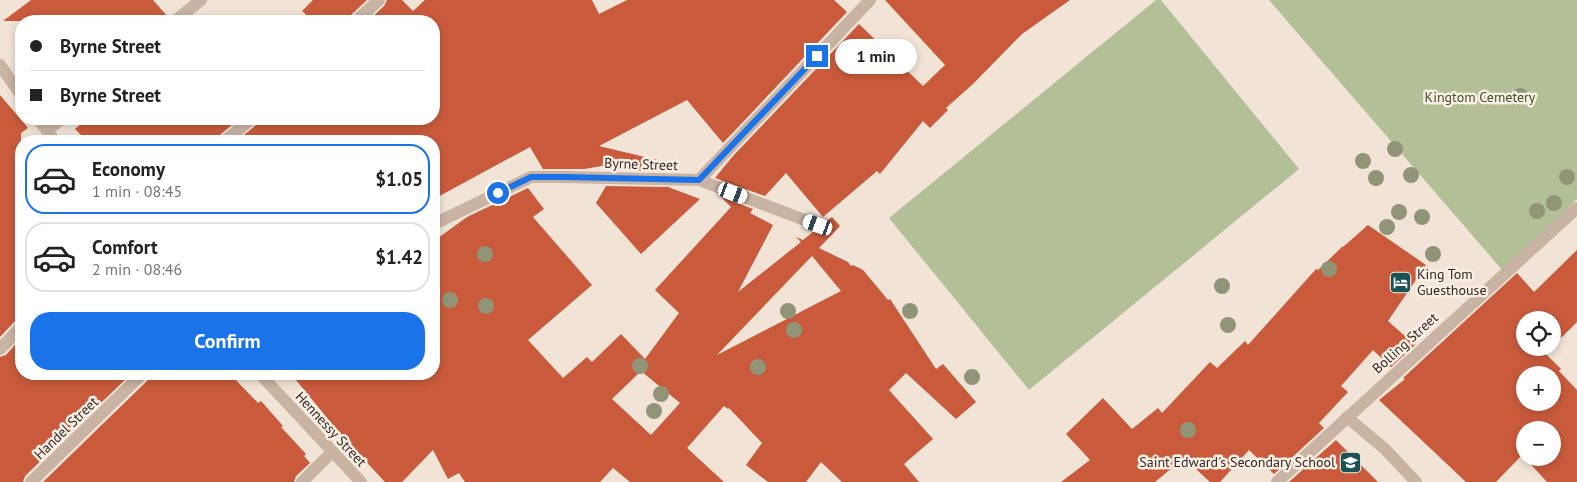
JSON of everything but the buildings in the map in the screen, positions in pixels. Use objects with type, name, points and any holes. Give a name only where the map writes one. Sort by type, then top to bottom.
[{"type":"street","points":[[182,15],[201,0]]},
{"type":"street","points":[[363,15],[379,0]]},
{"type":"street","points":[[699,180],[870,0]]},
{"type":"street","points":[[0,65],[15,86]]},
{"type":"street","points":[[43,125],[50,135]]},
{"type":"street","points":[[232,135],[243,125]]},
{"type":"street","name":"Byrne Street","points":[[440,221],[531,177],[564,177],[699,180],[818,225]]},
{"type":"street","name":"Bolling Street","points":[[1277,482],[1577,208]]},
{"type":"street","points":[[0,349],[15,333]]},
{"type":"street","name":"Handel Street","points":[[31,482],[136,380]]},
{"type":"street","name":"Hennessy Street","points":[[266,380],[360,482]]},
{"type":"street","points":[[1347,417],[1386,450],[1416,482]]},
{"type":"street","points":[[302,482],[332,452]]},
{"type":"green space","points":[[1156,0],[1161,0],[1299,169],[1029,390],[889,218]]},
{"type":"green space","name":"Kingtom Cemetery","points":[[1269,0],[1577,0],[1577,199],[1504,272]]},
{"type":"place","name":"King Tom Guesthouse","points":[[1401,282]]},
{"type":"place","name":"Saint Edward's Secondary School","points":[[1351,462]]},
{"type":"route","points":[[498,193],[531,177],[699,180],[817,56]]}]
